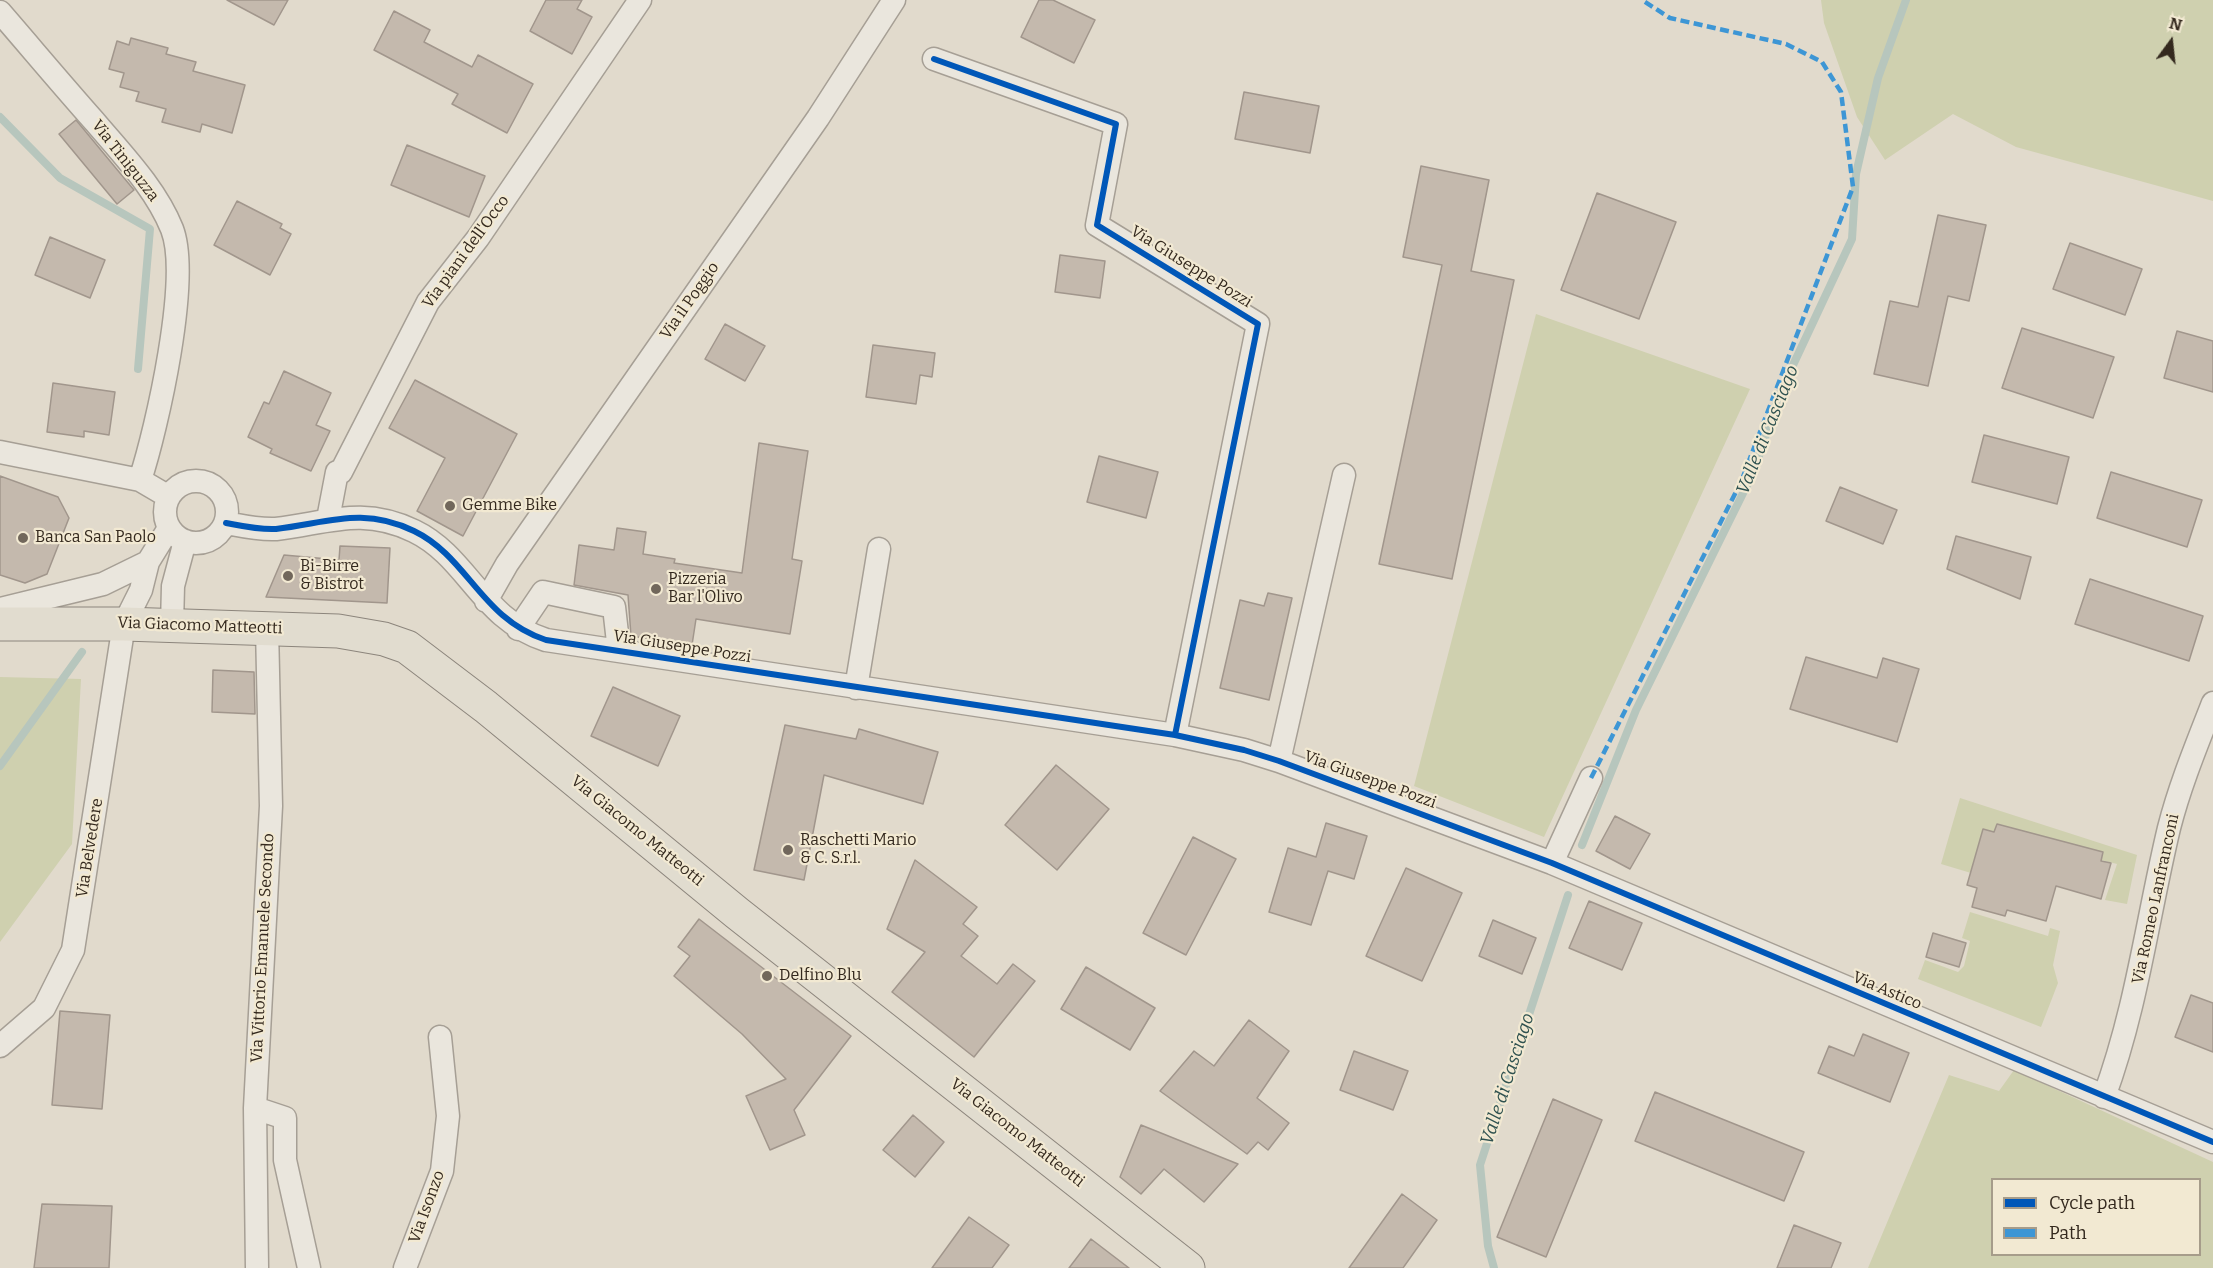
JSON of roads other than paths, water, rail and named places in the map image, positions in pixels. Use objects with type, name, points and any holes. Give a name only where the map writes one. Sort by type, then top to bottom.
[{"type":"main road","name":"Via Giacomo Matteotti","points":[[0,624],[124,624],[267,628],[338,632],[384,639],[407,646],[737,913],[1188,1268]]},
{"type":"street","name":"Via il Poggio","points":[[486,601],[507,564],[818,118],[894,0]]},
{"type":"street","name":"Via piani dell'Occo","points":[[328,519],[337,472],[341,472],[428,302],[478,238],[638,1]]},
{"type":"street","name":"Via Tiniguzza","points":[[0,12],[126,158],[147,186],[172,230],[177,249],[177,293],[155,431],[140,480]]},
{"type":"street","name":"Via Giuseppe Pozzi","points":[[934,58],[1116,124],[1098,225],[1258,324],[1175,735]]},
{"type":"street","points":[[0,452],[140,480],[169,497]]},
{"type":"street","name":"Via Giuseppe Pozzi","points":[[1279,761],[1344,475]]},
{"type":"street","points":[[172,625],[177,535],[165,507],[169,497],[184,483],[205,482],[214,487],[226,503],[226,523],[221,532],[204,543],[177,535]]},
{"type":"street","name":"Via Giuseppe Pozzi","points":[[226,523],[274,529],[328,519],[370,517],[416,532],[443,552],[486,601],[518,629],[546,640],[1175,735],[1244,750],[1552,863]]},
{"type":"street","name":"Via Belvedere","points":[[0,1046],[45,1008],[73,951],[124,624],[141,590],[148,562],[177,535]]},
{"type":"street","points":[[856,688],[879,549]]},
{"type":"street","points":[[0,609],[103,584],[148,562]]},
{"type":"street","points":[[518,629],[543,592],[614,607],[619,651]]},
{"type":"street","name":"Via Vittorio Emanuele Secondo","points":[[257,1268],[255,1108],[271,806],[267,628]]},
{"type":"street","name":"Via Romeo Lanfranconi","points":[[2104,1098],[2123,1046],[2134,1002],[2170,825],[2213,703]]},
{"type":"street","points":[[1552,863],[1591,778]]},
{"type":"street","name":"Via Astico","points":[[1552,863],[2213,1143]]},
{"type":"street","name":"Via Isonzo","points":[[405,1268],[442,1171],[448,1116],[440,1037]]},
{"type":"street","points":[[255,1108],[285,1118],[285,1160],[309,1268]]},
{"type":"waterway","name":"Valle di Casciago","points":[[1582,845],[1636,710],[1754,471],[1779,395],[1852,239],[1856,174],[1878,78],[1906,0]]},
{"type":"waterway","points":[[0,117],[60,178],[150,229],[138,369]]},
{"type":"waterway","points":[[0,766],[82,652]]},
{"type":"waterway","name":"Valle di Casciago","points":[[1494,1268],[1488,1246],[1480,1165],[1568,895]]},
{"type":"place","name":"Gemme Bike","points":[[450,506]]},
{"type":"place","name":"Banca San Paolo","points":[[23,538]]},
{"type":"place","name":"Bi-Birre & Bistrot","points":[[288,576]]},
{"type":"place","name":"Pizzeria Bar l'Olivo","points":[[656,589]]},
{"type":"place","name":"Raschetti Mario & C. S.r.l.","points":[[788,850]]},
{"type":"place","name":"Delfino Blu","points":[[767,976]]}]
